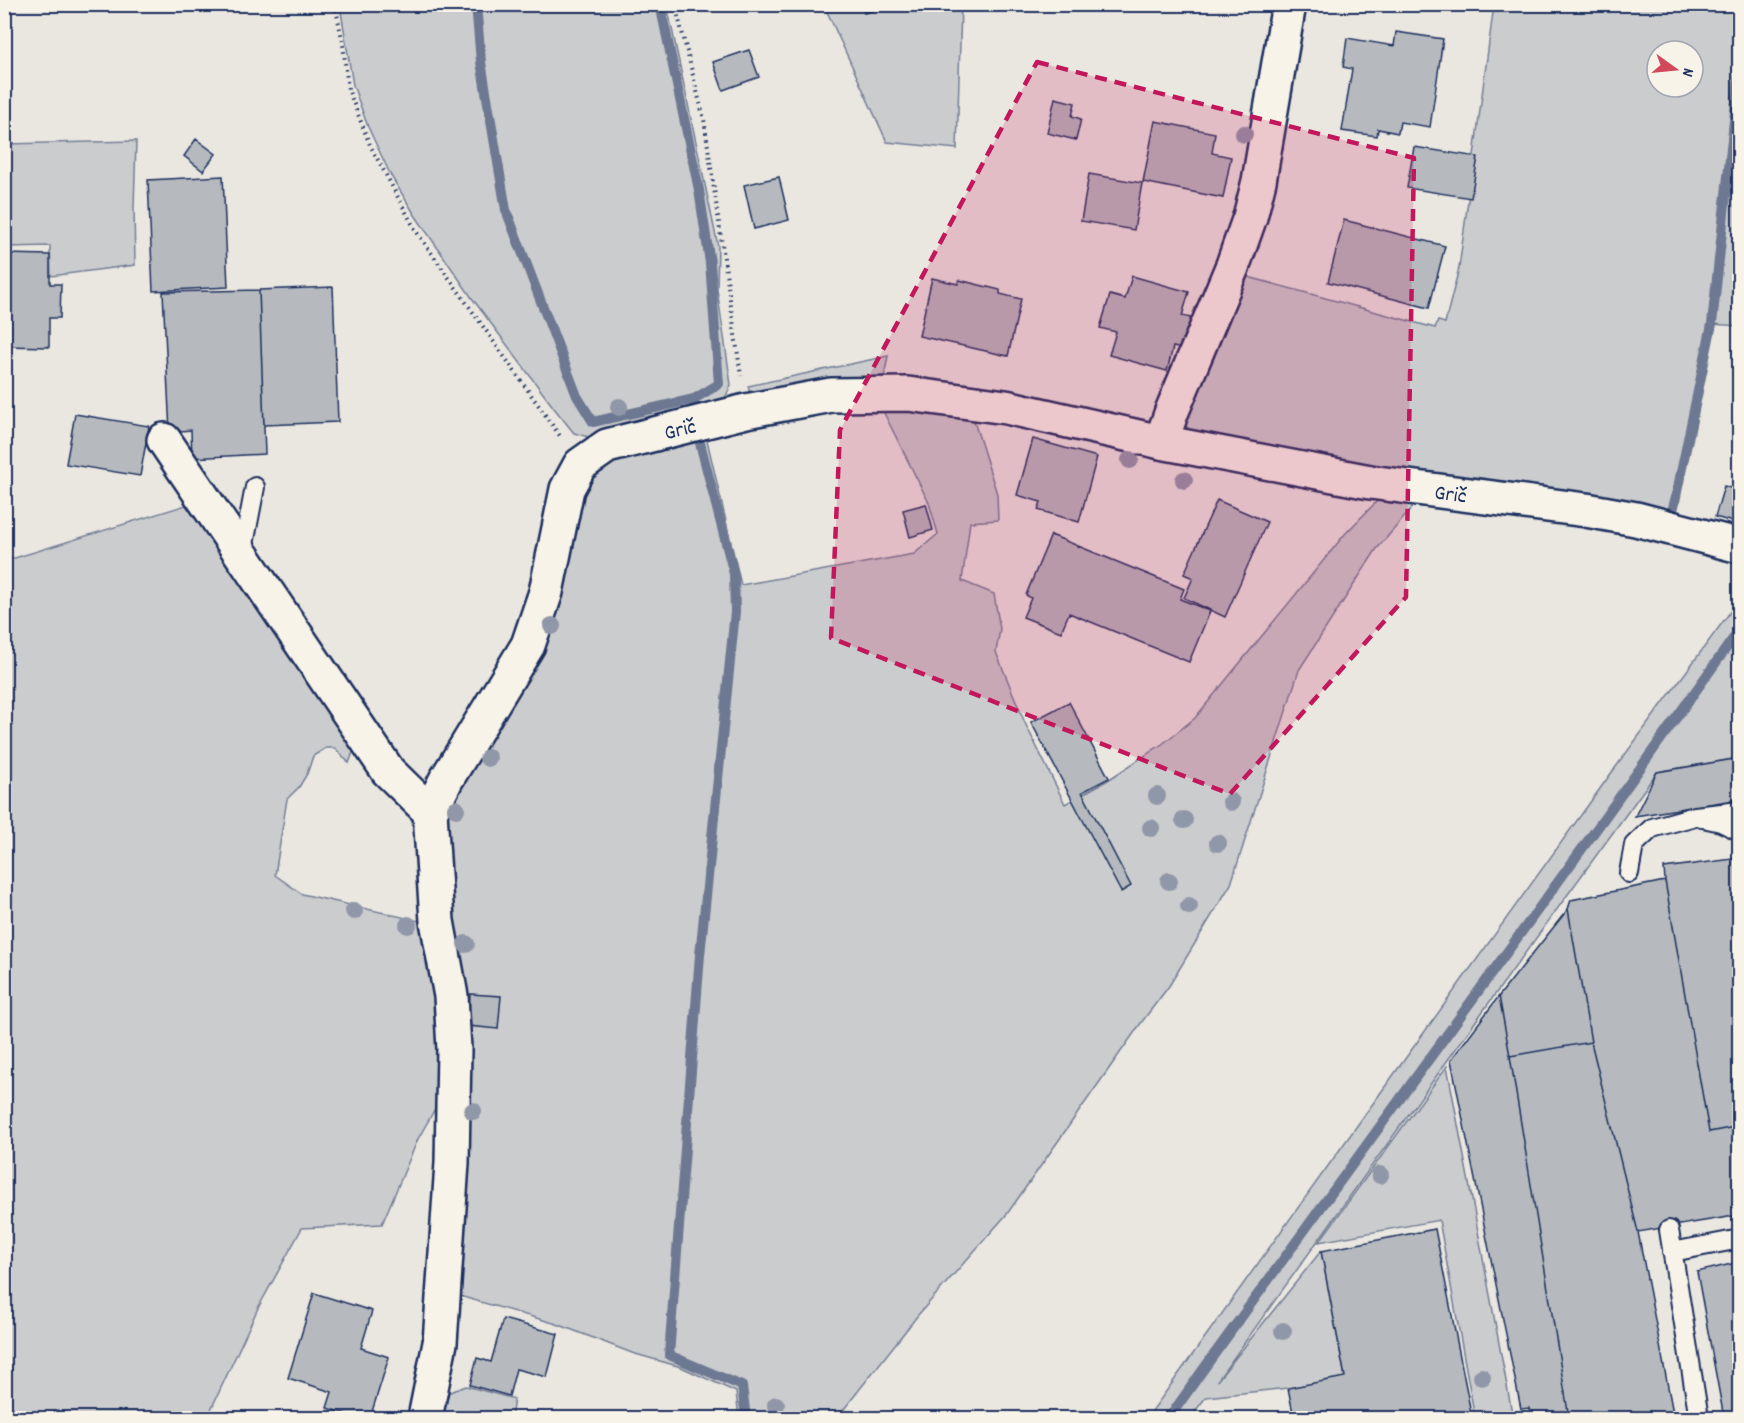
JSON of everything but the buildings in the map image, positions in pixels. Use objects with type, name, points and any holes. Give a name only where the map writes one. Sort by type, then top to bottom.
[{"type":"street","points":[[1161,442],[1233,265],[1250,217],[1259,181],[1289,4]]},
{"type":"street","name":"Grič","points":[[430,812],[446,780],[528,645],[546,592],[567,489],[580,465],[607,446],[746,411],[831,395],[908,394],[1006,407],[1161,442],[1370,482],[1586,510],[1636,519],[1740,546]]},
{"type":"street","points":[[164,440],[388,771],[430,812],[437,921],[451,996],[454,1049],[452,1163],[440,1342],[425,1419]]},
{"type":"lane","points":[[242,555],[255,487]]},
{"type":"lane","points":[[1629,873],[1634,845],[1652,828],[1695,816],[1740,811]]},
{"type":"lane","points":[[1695,816],[1720,822],[1740,831]]},
{"type":"lane","points":[[1669,1230],[1699,1419]]},
{"type":"lane","points":[[1672,1252],[1735,1240]]},
{"type":"path","points":[[335,4],[343,44],[348,89],[370,145],[416,231],[580,465]]},
{"type":"path","points":[[675,4],[704,119],[746,411]]},
{"type":"highlighted area","points":[[1037,62],[1414,158],[1406,597],[1230,794],[831,638],[840,430]]},
{"type":"shaded area","points":[[340,5],[667,5],[718,246],[717,289],[731,385],[722,405],[592,438],[574,433],[472,298],[391,176],[368,127],[353,85]]},
{"type":"shaded area","points":[[824,5],[961,5],[957,149],[887,142]]},
{"type":"shaded area","points":[[1494,5],[1739,5],[1739,326],[1712,324],[1680,469],[1666,516],[1389,475],[1189,431],[1185,422],[1241,275],[1435,328],[1438,321],[1445,323],[1459,268]]},
{"type":"shaded area","points":[[136,141],[135,265],[51,276],[50,246],[5,247],[5,144]]},
{"type":"shaded area","points":[[888,356],[884,377],[752,401],[748,386]]},
{"type":"shaded area","points":[[879,403],[973,418],[997,494],[998,520],[970,522],[962,581],[994,594],[1000,629],[996,652],[1025,723],[1065,804],[1108,780],[1161,745],[1195,718],[1345,534],[1382,496],[1419,500],[1376,550],[1299,670],[1231,884],[1169,986],[1007,1214],[918,1315],[837,1418],[739,1418],[736,1392],[681,1367],[632,1353],[557,1324],[456,1295],[442,848],[448,806],[575,496],[602,464],[706,436],[741,585],[914,554],[938,534],[929,503]]},
{"type":"shaded area","points":[[186,505],[217,543],[358,739],[349,763],[335,748],[326,748],[313,756],[307,774],[299,787],[287,799],[275,875],[302,894],[424,922],[444,1020],[441,1098],[418,1139],[382,1224],[302,1228],[258,1308],[207,1418],[5,1418],[5,561]]},
{"type":"shaded area","points":[[1739,600],[1739,758],[1657,772],[1217,1381],[1321,1251],[1345,1377],[1288,1388],[1206,1397],[1190,1418],[1147,1418],[1607,779]]},
{"type":"shaded area","points":[[1447,1066],[1513,1418],[1475,1418],[1439,1220],[1319,1242]]},
{"type":"shaded area","points":[[466,1386],[514,1399],[511,1418],[435,1418],[442,1395]]},
{"type":"waterway","points":[[476,4],[481,62],[506,210],[577,396],[593,422],[694,399],[694,409]]},
{"type":"waterway","points":[[660,4],[699,190],[710,263],[719,384],[694,399]]},
{"type":"waterway","points":[[1673,511],[1712,324],[1740,65]]},
{"type":"waterway","points":[[700,443],[734,574],[735,612],[700,955],[669,1355],[742,1386],[746,1418]]},
{"type":"waterway","points":[[1169,1418],[1740,629]]}]
